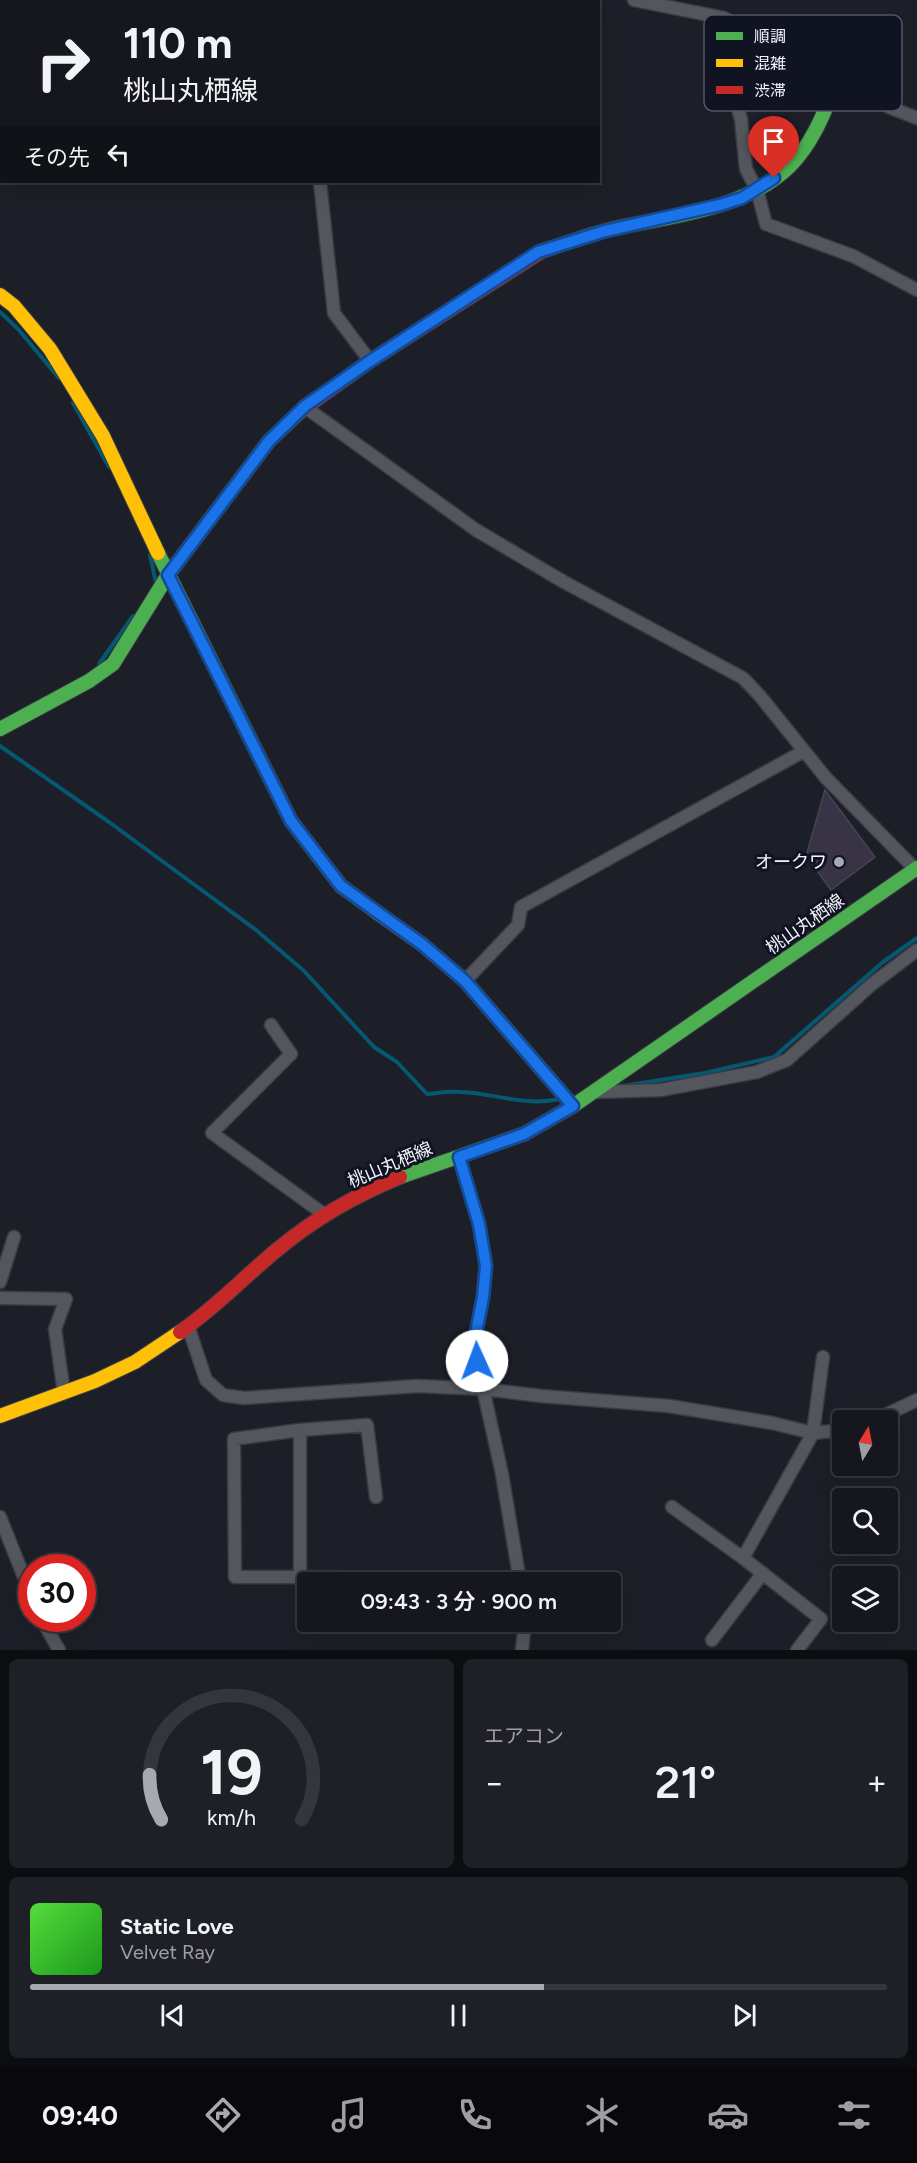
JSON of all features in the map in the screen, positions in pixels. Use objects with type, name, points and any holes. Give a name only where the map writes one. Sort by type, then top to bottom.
[{"type":"street","points":[[634,0],[709,15]]},
{"type":"street","points":[[739,111],[746,169],[757,190],[766,224],[853,256],[917,290]]},
{"type":"street","points":[[0,728],[89,681],[113,664],[168,575],[269,441],[305,406],[538,252],[605,231],[720,205],[757,190],[790,166],[816,132],[825,111]]},
{"type":"street","points":[[899,111],[917,118]]},
{"type":"street","points":[[320,183],[334,313],[370,361]]},
{"type":"street","points":[[0,295],[14,306],[50,349],[103,436],[168,575],[291,821],[341,886],[423,945],[465,981],[573,1106]]},
{"type":"street","points":[[305,406],[476,530],[564,582],[743,678],[826,778],[916,869]]},
{"type":"street","points":[[465,981],[518,925],[521,907],[804,751]]},
{"type":"street","name":"桃山丸栖線","points":[[0,1416],[64,1393],[135,1362],[188,1326],[280,1247],[325,1215],[371,1189],[412,1172],[524,1134],[573,1106],[916,869]]},
{"type":"street","points":[[592,1092],[661,1090],[757,1072],[787,1060],[871,985],[917,950]]},
{"type":"street","points":[[271,1025],[291,1054],[212,1132],[325,1215]]},
{"type":"street","points":[[459,1157],[479,1224],[486,1266],[475,1338],[477,1361],[502,1474],[518,1572]]},
{"type":"street","points":[[0,1282],[14,1237]]},
{"type":"street","points":[[0,1298],[66,1299],[55,1329],[64,1393]]},
{"type":"street","points":[[188,1326],[206,1380],[223,1395],[244,1398],[417,1386],[484,1389],[669,1406],[772,1423],[813,1434],[832,1431]]},
{"type":"street","points":[[743,1558],[813,1434],[823,1357]]},
{"type":"street","points":[[896,1410],[917,1400]]},
{"type":"street","points":[[297,1577],[234,1577],[234,1439],[300,1430],[367,1425],[376,1497]]},
{"type":"street","points":[[300,1430],[300,1572]]},
{"type":"street","points":[[672,1507],[743,1558],[821,1619],[796,1650]]},
{"type":"street","points":[[0,1517],[18,1562]]},
{"type":"street","points":[[712,1640],[763,1574]]},
{"type":"street","points":[[49,1632],[59,1650]]},
{"type":"street","points":[[522,1650],[524,1632]]},
{"type":"building","points":[[825,790],[875,857],[831,890],[806,856]]},
{"type":"waterway","points":[[0,312],[18,329],[59,378]]},
{"type":"waterway","points":[[73,403],[109,467]]},
{"type":"waterway","points":[[150,555],[156,583]]},
{"type":"waterway","points":[[99,664],[133,616]]},
{"type":"waterway","points":[[0,746],[109,822],[256,930],[303,970],[374,1047],[397,1062],[427,1094],[473,1093],[522,1101],[559,1099]]},
{"type":"waterway","points":[[622,1086],[705,1073],[774,1057],[883,962],[917,938]]},
{"type":"traffic: fast","points":[[542,251],[608,230],[704,210],[751,193],[790,166],[806,147],[824,111]]},
{"type":"traffic: fast","points":[[0,729],[89,681],[113,664],[168,575],[269,441],[303,409]]},
{"type":"traffic: fast","points":[[158,553],[291,821],[341,886],[378,913]]},
{"type":"traffic: fast","points":[[400,1177],[524,1134],[573,1106],[917,868]]},
{"type":"traffic: fast","points":[[516,1040],[573,1106]]},
{"type":"traffic: slow","points":[[0,295],[14,306],[50,349],[103,436],[158,553]]},
{"type":"traffic: slow","points":[[378,913],[423,945],[465,981],[516,1040]]},
{"type":"traffic: slow","points":[[0,1416],[95,1381],[135,1362],[180,1332]]},
{"type":"traffic: jam","points":[[303,409],[370,361],[542,251]]},
{"type":"traffic: jam","points":[[180,1332],[306,1228],[352,1200],[400,1177]]},
{"type":"place","name":"オークワ","points":[[839,862]]},
{"type":"route","points":[[477,1361],[475,1338],[486,1266],[479,1224],[459,1157],[524,1134],[573,1106],[465,981],[423,945],[341,886],[316,854],[291,821],[168,575],[269,441],[305,406],[370,361],[538,252],[605,231],[720,205],[742,198],[774,178]]}]
